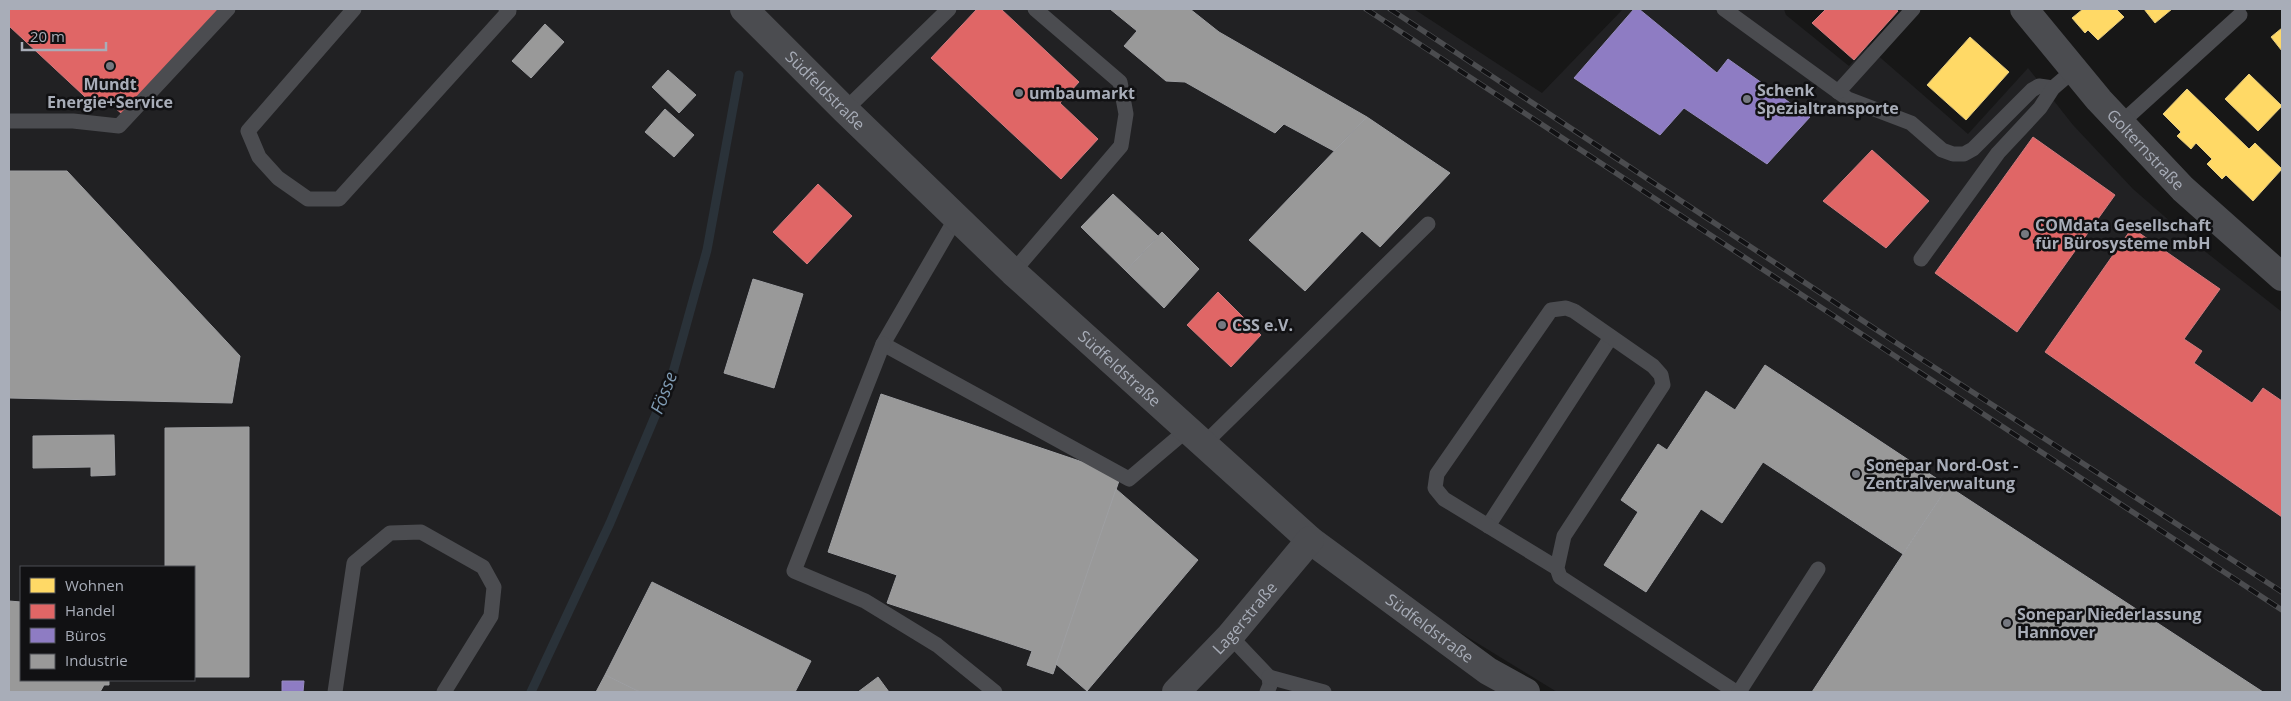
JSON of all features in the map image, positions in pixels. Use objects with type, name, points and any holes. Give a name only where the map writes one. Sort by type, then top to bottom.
[{"type":"street","name":"Südfeldstraße","points":[[744,9],[844,110],[1013,272],[1310,540],[1488,671],[1526,692]]},
{"type":"street","name":"Golternstraße","points":[[2024,9],[2074,70],[2183,189],[2282,276]]},
{"type":"street","name":"Lagerstraße","points":[[1176,692],[1230,636],[1310,540]]},
{"type":"lane","points":[[9,121],[73,121],[119,126],[228,9]]},
{"type":"lane","points":[[354,9],[248,131],[259,157],[278,178],[308,200],[339,199],[509,11],[506,9]]},
{"type":"lane","points":[[844,110],[949,9]]},
{"type":"lane","points":[[1013,272],[1121,146],[1126,114],[1120,82],[1035,9]]},
{"type":"lane","points":[[1724,9],[1848,99],[1911,122],[1942,150],[1953,154],[1964,154],[1973,149],[2032,90],[2039,86],[2053,88]]},
{"type":"lane","points":[[1838,92],[1913,9]]},
{"type":"lane","points":[[2121,123],[2240,15]]},
{"type":"lane","points":[[1921,259],[1998,153],[2040,108],[2053,88],[2074,70]]},
{"type":"lane","points":[[956,218],[883,344],[794,571],[865,601],[937,645],[995,692]]},
{"type":"lane","points":[[883,344],[1129,479],[1196,437],[1428,224]]},
{"type":"lane","points":[[1557,568],[1444,499],[1435,488],[1437,474],[1551,310],[1566,308],[1574,311],[1653,366],[1661,375],[1664,385],[1564,536],[1557,568],[1560,578],[1737,692],[1818,569]]},
{"type":"lane","points":[[1488,526],[1611,337]]},
{"type":"lane","points":[[334,692],[354,563],[390,533],[421,532],[483,567],[494,587],[491,616],[444,692]]},
{"type":"lane","points":[[1230,636],[1268,685],[1324,692]]},
{"type":"shaded area","points":[[9,9],[1414,9],[1542,93],[1623,9],[1784,9],[1786,15],[1849,66],[1867,46],[1968,134],[2028,68],[2073,125],[2133,189],[2202,249],[2282,312],[2282,692],[1557,692],[1329,552],[1541,692],[9,692]]},
{"type":"building: Wohnen","points":[[2083,9],[2116,9],[2124,17],[2098,40],[2088,30],[2085,33],[2072,18]]},
{"type":"building: Wohnen","points":[[2144,9],[2172,9],[2155,23]]},
{"type":"building: Wohnen","points":[[2282,28],[2282,51],[2271,37]]},
{"type":"building: Wohnen","points":[[1970,37],[2009,72],[1966,120],[1927,85]]},
{"type":"building: Wohnen","points":[[2249,74],[2282,106],[2258,131],[2225,99]]},
{"type":"building: Wohnen","points":[[2187,89],[2249,149],[2255,143],[2282,169],[2253,201],[2226,175],[2222,179],[2207,164],[2212,159],[2196,143],[2191,149],[2177,136],[2181,132],[2163,114]]},
{"type":"building: Handel","name":"Mundt Energie+Service","points":[[9,9],[221,9],[122,114],[105,99],[97,108],[9,26]]},
{"type":"building: Handel","name":"umbaumarkt","points":[[977,9],[1001,9],[1079,82],[1060,103],[1098,139],[1061,179],[931,58]]},
{"type":"building: Handel","points":[[1826,9],[1895,9],[1898,11],[1854,60],[1812,23]]},
{"type":"building: Handel","name":"COMdata Gesellschaft für Bürosysteme mbH","points":[[2033,137],[2115,195],[2017,332],[1935,273]]},
{"type":"building: Handel","points":[[1872,150],[1929,201],[1886,248],[1823,201]]},
{"type":"building: Handel","points":[[818,184],[852,216],[807,264],[773,232]]},
{"type":"building: Handel","points":[[2132,228],[2220,289],[2184,339],[2202,351],[2194,363],[2252,403],[2263,388],[2282,401],[2282,517],[2045,352]]},
{"type":"building: Handel","points":[[1218,292],[1261,335],[1231,367],[1187,325]]},
{"type":"building: Büros","points":[[1634,9],[1639,9],[1717,73],[1728,59],[1810,117],[1767,164],[1684,108],[1660,135],[1574,78]]},
{"type":"building: Büros","points":[[282,681],[304,681],[303,692],[282,692]]},
{"type":"building: Industrie","points":[[1110,9],[1190,9],[1219,32],[1367,117],[1334,151],[1284,124],[1275,133],[1185,82],[1166,81],[1124,46],[1137,31]]},
{"type":"building: Industrie","points":[[545,24],[564,42],[531,78],[512,61]]},
{"type":"building: Industrie","points":[[668,70],[696,95],[679,113],[652,87]]},
{"type":"building: Industrie","points":[[665,109],[694,135],[674,157],[645,132]]},
{"type":"building: Industrie","points":[[1367,117],[1450,173],[1380,247],[1362,231],[1305,291],[1249,240]]},
{"type":"building: Industrie","points":[[9,171],[67,171],[240,356],[232,403],[9,398]]},
{"type":"building: Industrie","points":[[1113,194],[1158,236],[1126,271],[1081,227]]},
{"type":"building: Industrie","points":[[1162,232],[1199,269],[1164,308],[1126,271]]},
{"type":"building: Industrie","points":[[753,279],[803,294],[774,388],[724,373]]},
{"type":"building: Industrie","name":"Sonepar Nord-Ost - Zentralverwaltung","points":[[1765,365],[1948,486],[1903,554],[1763,462],[1722,523],[1701,509],[1646,592],[1604,565],[1638,512],[1621,500],[1658,444],[1667,450],[1706,391],[1735,410]]},
{"type":"building: Industrie","points":[[881,394],[1121,475],[1053,674],[1027,665],[1032,651],[887,603],[897,575],[828,552]]},
{"type":"building: Industrie","points":[[249,427],[249,677],[195,677],[195,566],[165,566],[165,428]]},
{"type":"building: Industrie","points":[[114,435],[115,475],[91,476],[91,467],[33,468],[33,436]]},
{"type":"building: Industrie","name":"Sonepar Niederlassung Hannover","points":[[1948,486],[2263,692],[1812,692]]},
{"type":"building: Industrie","points":[[1116,489],[1198,560],[1087,691],[1056,664]]},
{"type":"building: Industrie","points":[[652,582],[811,661],[795,692],[640,692],[605,675]]},
{"type":"building: Industrie","points":[[9,601],[20,602],[20,681],[109,681],[109,685],[104,685],[100,692],[9,692]]},
{"type":"building: Industrie","points":[[605,675],[640,692],[596,692]]},
{"type":"building: Industrie","points":[[878,677],[889,692],[858,692]]},
{"type":"waterway","name":"Fösse","points":[[531,692],[610,523],[672,376],[707,250],[739,75]]},
{"type":"railway","points":[[1366,9],[2282,610]]},
{"type":"railway","points":[[1390,9],[1895,342],[2282,592]]},
{"type":"place","name":"Mundt Energie+Service","points":[[110,66]]},
{"type":"place","name":"umbaumarkt","points":[[1019,93]]},
{"type":"place","name":"Schenk Spezialtransporte","points":[[1747,99]]},
{"type":"place","name":"COMdata Gesellschaft für Bürosysteme mbH","points":[[2025,234]]},
{"type":"place","name":"CSS e.V.","points":[[1222,325]]},
{"type":"place","name":"Sonepar Nord-Ost - Zentralverwaltung","points":[[1856,474]]},
{"type":"place","name":"Sonepar Niederlassung Hannover","points":[[2007,623]]}]
